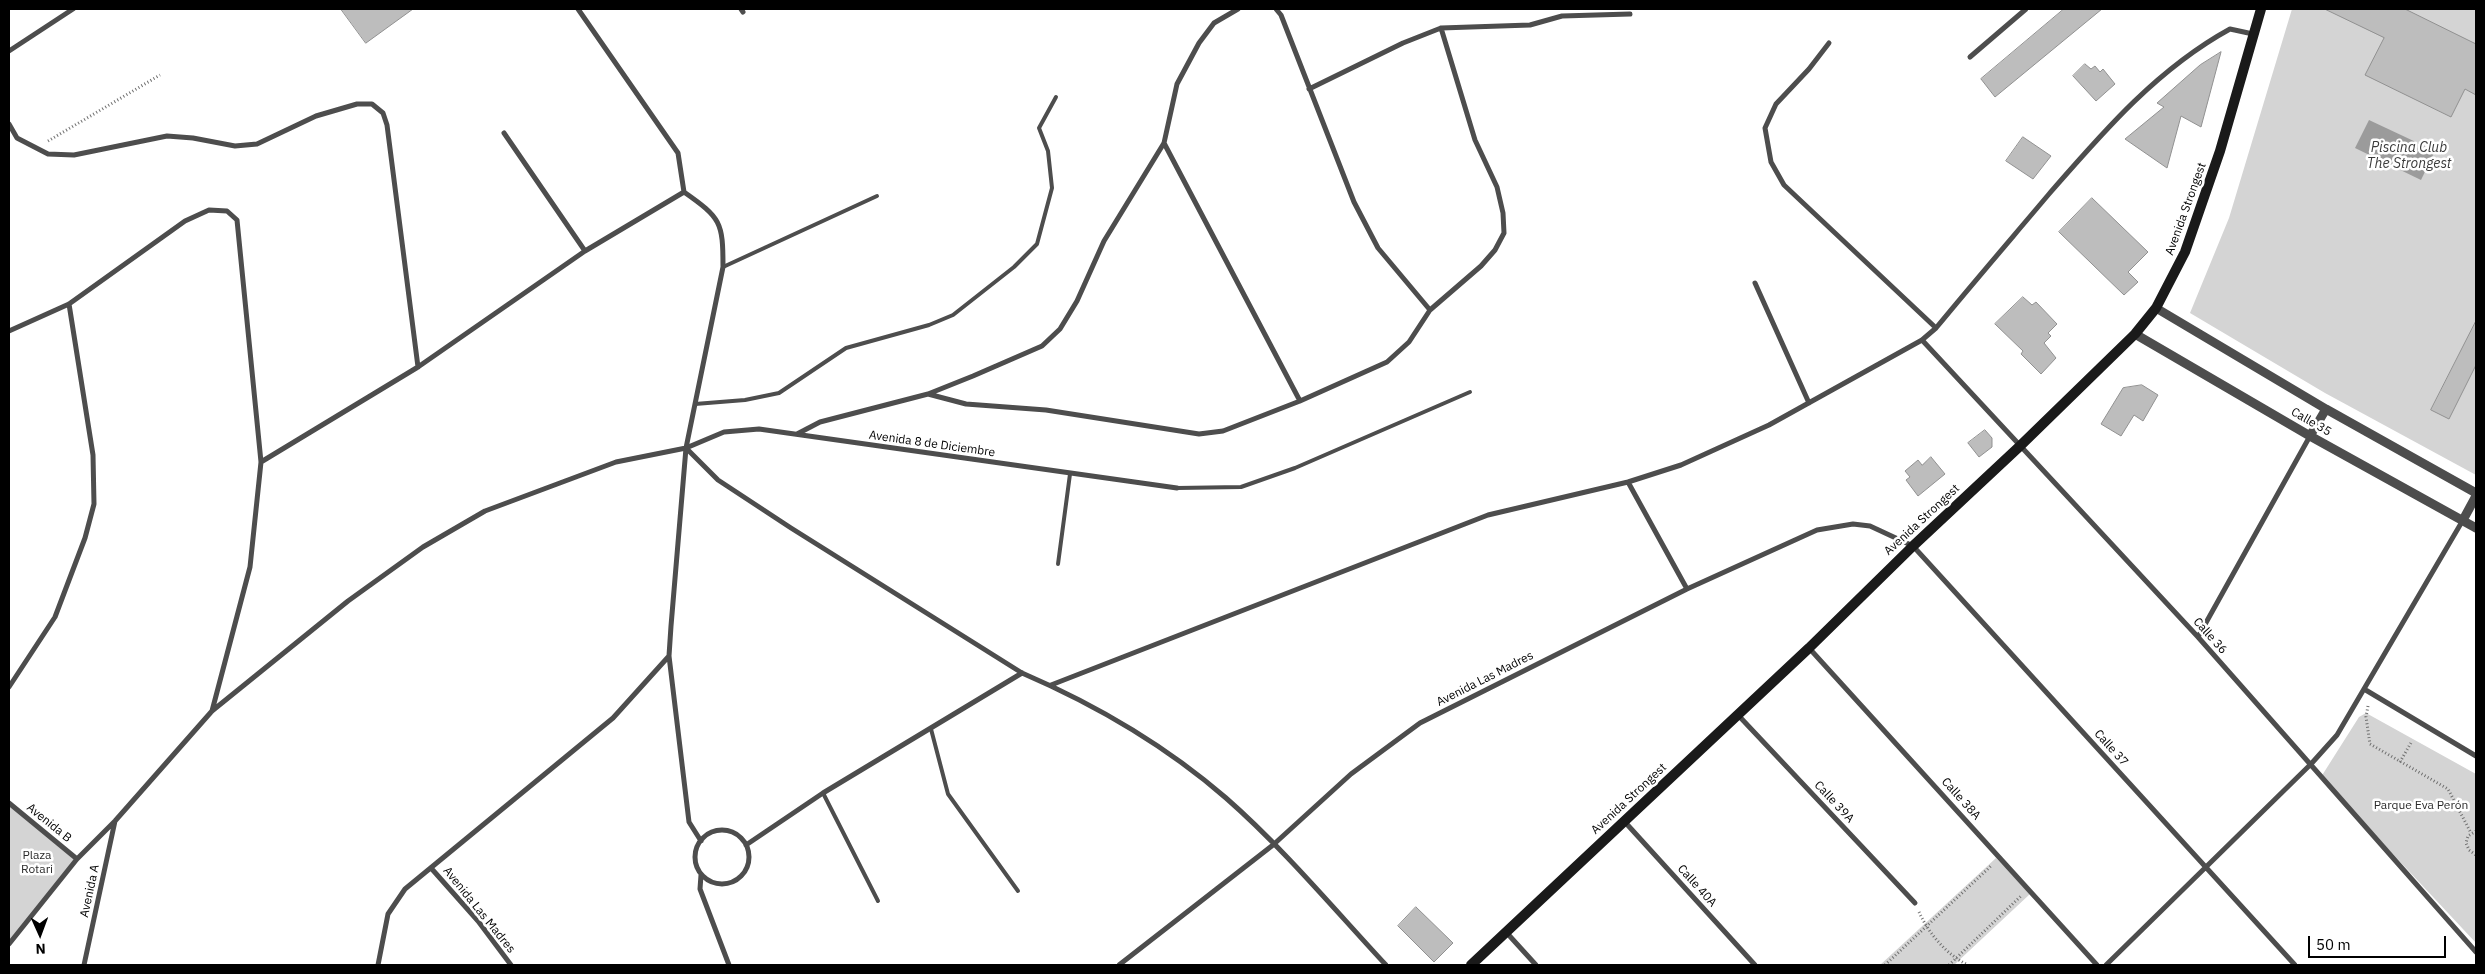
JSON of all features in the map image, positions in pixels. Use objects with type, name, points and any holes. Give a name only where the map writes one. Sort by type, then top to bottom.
[{"type":"main road","name":"Avenida Strongest","points":[[1471,965],[1809,648],[1912,546],[2020,446],[2135,334],[2156,308],[2185,252],[2203,203],[2261,9]]},
{"type":"street","points":[[9,51],[73,9]]},
{"type":"street","points":[[578,9],[678,153],[684,192],[712,212],[723,236],[723,267],[686,448],[669,656],[689,822],[701,841]]},
{"type":"street","points":[[797,434],[820,422],[928,394],[1015,359],[1042,346],[1060,329],[1077,300],[1104,240],[1164,143],[1177,84],[1199,43],[1214,23],[1238,9]]},
{"type":"street","points":[[1276,9],[1281,15],[1354,202],[1378,248],[1430,310]]},
{"type":"street","points":[[1970,57],[2026,9]]},
{"type":"street","points":[[1310,89],[1403,43],[1441,28],[1530,25],[1562,16],[1630,14]]},
{"type":"street","points":[[928,394],[966,404],[1046,410],[1199,434],[1223,431],[1300,401],[1387,362],[1409,342],[1430,310],[1482,266],[1495,250],[1504,233],[1504,213],[1497,187],[1475,140],[1441,28]]},
{"type":"street","points":[[1051,685],[1488,515],[1628,482],[1681,465],[1769,425],[1922,340],[1936,328],[2119,115],[2199,46],[2230,29],[2253,34]]},
{"type":"street","points":[[1829,43],[1809,69],[1776,104],[1765,128],[1771,162],[1784,185],[1936,328]]},
{"type":"street","points":[[9,124],[17,138],[48,154],[74,154],[167,136],[193,138],[235,146],[257,144],[316,116],[357,104],[372,104],[383,113],[387,125],[418,367]]},
{"type":"street","points":[[504,133],[585,251]]},
{"type":"street","points":[[1164,143],[1300,401]]},
{"type":"street","points":[[261,462],[418,367],[585,251],[684,192]]},
{"type":"street","points":[[9,331],[69,304],[185,221],[209,210],[227,211],[237,220],[240,235],[261,462],[250,567],[212,711]]},
{"type":"street","points":[[1755,283],[1809,403]]},
{"type":"street","points":[[9,687],[55,617],[86,538],[94,504],[93,455],[69,304]]},
{"type":"street","name":"Calle 35","points":[[2156,308],[2326,409],[2476,494]]},
{"type":"street","name":"Calle 35","points":[[2135,334],[2310,436],[2476,528]]},
{"type":"street","name":"Calle 36","points":[[1922,340],[2198,637],[2476,952]]},
{"type":"street","points":[[2198,637],[2326,409]]},
{"type":"street","name":"Avenida 8 de Diciembre","points":[[9,944],[77,859],[115,821],[212,711],[348,601],[423,547],[485,511],[616,462],[686,448],[724,432],[759,429],[1177,488]]},
{"type":"street","points":[[686,448],[718,480],[1022,673],[1051,685],[1152,742],[1185,765],[1226,798],[1386,965]]},
{"type":"street","points":[[1628,482],[1687,589]]},
{"type":"street","points":[[2106,965],[2311,764],[2336,735],[2463,520],[2476,494]]},
{"type":"street","name":"Avenida Las Madres","points":[[1119,965],[1273,845],[1351,774],[1420,723],[1687,589],[1817,530],[1837,525],[1870,526],[1912,546]]},
{"type":"street","name":"Calle 37","points":[[1912,546],[2295,965]]},
{"type":"street","name":"Calle 38A","points":[[1809,648],[2097,965]]},
{"type":"street","points":[[378,965],[388,914],[405,890],[613,718],[669,656]]},
{"type":"street","points":[[746,845],[823,793],[1022,673]]},
{"type":"street","points":[[2364,689],[2476,756]]},
{"type":"street","name":"Calle 39A","points":[[1738,715],[1915,903]]},
{"type":"street","name":"Avenida B","points":[[9,803],[77,859]]},
{"type":"street","name":"Avenida A","points":[[84,965],[115,821]]},
{"type":"street","name":"Calle 40A","points":[[1624,821],[1755,965]]},
{"type":"street","points":[[701,875],[717,884],[734,882],[746,870],[749,853],[746,845],[734,833],[726,830],[717,831],[701,841],[695,858],[701,875],[700,889],[729,965]]},
{"type":"street","name":"Avenida Las Madres","points":[[431,868],[478,921],[511,965]]},
{"type":"street","points":[[1506,932],[1536,965]]},
{"type":"lane","points":[[695,404],[745,400],[779,393],[846,348],[929,325],[953,315],[1014,267],[1037,244],[1052,188],[1048,151],[1039,128],[1056,97]]},
{"type":"lane","points":[[723,267],[877,196]]},
{"type":"lane","points":[[1177,488],[1241,486],[1295,468],[1470,392]]},
{"type":"lane","points":[[1058,564],[1070,474]]},
{"type":"lane","points":[[932,729],[948,794],[1018,891]]},
{"type":"lane","points":[[823,793],[878,901]]},
{"type":"path","points":[[37,148],[160,75]]},
{"type":"path","points":[[2371,693],[2366,717],[2370,744],[2448,789],[2471,833]]},
{"type":"path","points":[[2400,762],[2412,741]]},
{"type":"path","points":[[2476,831],[2471,833],[2467,840],[2467,847],[2476,854]]},
{"type":"path","points":[[1885,965],[2000,857]]},
{"type":"path","points":[[1949,965],[2029,888]]},
{"type":"path","points":[[1915,903],[1926,928],[1956,959],[1968,965]]},
{"type":"green space","points":[[2292,9],[2476,9],[2476,475],[2325,393],[2190,313],[2229,218]]},
{"type":"green space","name":"Parque Eva Perón","points":[[2366,713],[2476,774],[2476,943],[2321,777],[2359,717]]},
{"type":"green space","name":"Plaza Rotari","points":[[9,803],[77,859],[9,944]]},
{"type":"green space","points":[[1996,858],[2030,894],[1954,965],[1880,965]]},
{"type":"water","name":"Piscina Club The Strongest","points":[[2369,120],[2435,151],[2421,180],[2355,148]]},
{"type":"building","points":[[341,9],[413,9],[366,43]]},
{"type":"building","points":[[2064,9],[2102,9],[1995,97],[1981,79]]},
{"type":"building","points":[[2325,9],[2405,9],[2476,44],[2476,95],[2465,89],[2451,117],[2365,75],[2384,38]]},
{"type":"building","points":[[2221,52],[2201,127],[2181,116],[2167,168],[2125,139],[2164,107],[2157,103],[2200,65]]},
{"type":"building","points":[[2085,64],[2091,69],[2095,66],[2100,72],[2103,69],[2115,84],[2096,101],[2073,76]]},
{"type":"building","points":[[2023,137],[2051,156],[2033,179],[2006,161]]},
{"type":"building","points":[[2092,198],[2148,252],[2128,272],[2138,282],[2124,295],[2059,232]]},
{"type":"building","points":[[2023,297],[2032,305],[2036,302],[2057,324],[2048,333],[2051,336],[2044,343],[2056,358],[2041,374],[2021,354],[2023,351],[1995,324]]},
{"type":"building","points":[[2476,321],[2476,365],[2449,419],[2431,410]]},
{"type":"building","points":[[2142,385],[2158,395],[2143,421],[2134,415],[2121,436],[2101,424],[2123,388]]},
{"type":"building","points":[[1985,430],[1992,438],[1992,447],[1979,457],[1968,443]]},
{"type":"building","points":[[1931,457],[1945,474],[1918,496],[1906,480],[1910,477],[1905,471],[1918,460],[1922,465]]},
{"type":"building","points":[[1416,907],[1453,943],[1434,962],[1398,926]]}]
